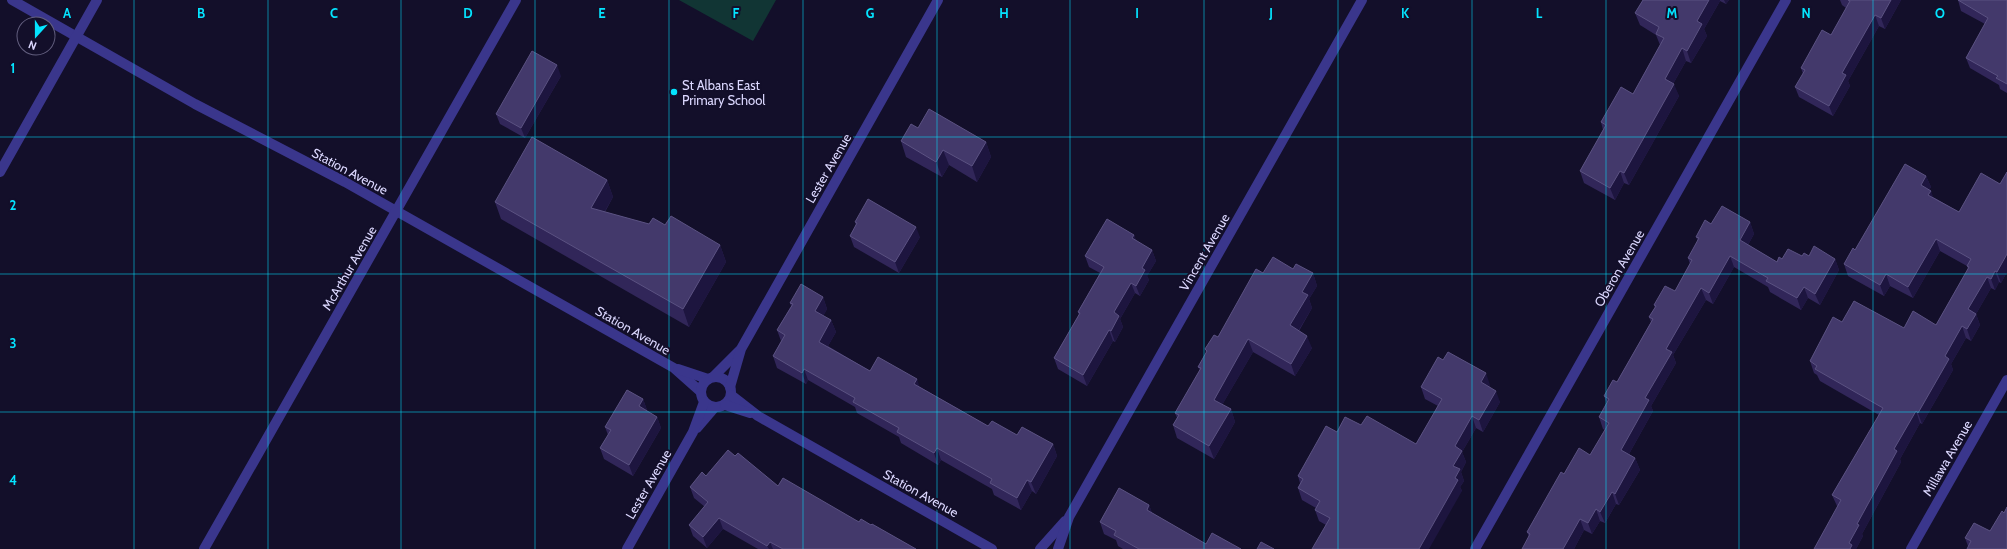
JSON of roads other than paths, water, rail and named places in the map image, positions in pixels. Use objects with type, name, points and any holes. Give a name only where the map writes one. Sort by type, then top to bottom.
[{"type":"street","name":"Station Avenue","points":[[12,0],[195,104],[397,211],[674,368],[701,392]]},
{"type":"street","points":[[0,172],[97,0]]},
{"type":"street","name":"McArthur Avenue","points":[[204,549],[516,0]]},
{"type":"street","name":"Lester Avenue","points":[[731,391],[741,349],[938,0]]},
{"type":"street","name":"Vincent Avenue","points":[[1058,549],[1069,516],[1362,0]]},
{"type":"street","name":"Oberon Avenue","points":[[1475,549],[1786,0]]},
{"type":"street","name":"Lester Avenue","points":[[711,378],[741,349]]},
{"type":"street","name":"Station Avenue","points":[[674,368],[711,378]]},
{"type":"street","points":[[711,378],[722,378],[729,383],[731,391],[720,406],[704,402],[701,392],[702,386],[711,378]]},
{"type":"street","name":"Millawa Avenue","points":[[1911,549],[2007,380]]},
{"type":"street","name":"Station Avenue","points":[[731,391],[758,416],[990,547],[1000,549]]},
{"type":"street","name":"Lester Avenue","points":[[627,549],[693,432],[704,402]]},
{"type":"street","name":"Station Avenue","points":[[720,406],[758,416]]},
{"type":"street","name":"Lester Avenue","points":[[693,432],[720,406]]},
{"type":"street","name":"Vincent Avenue","points":[[1040,549],[1069,516]]},
{"type":"place","name":"St Albans East Primary School","points":[[674,92]]}]
